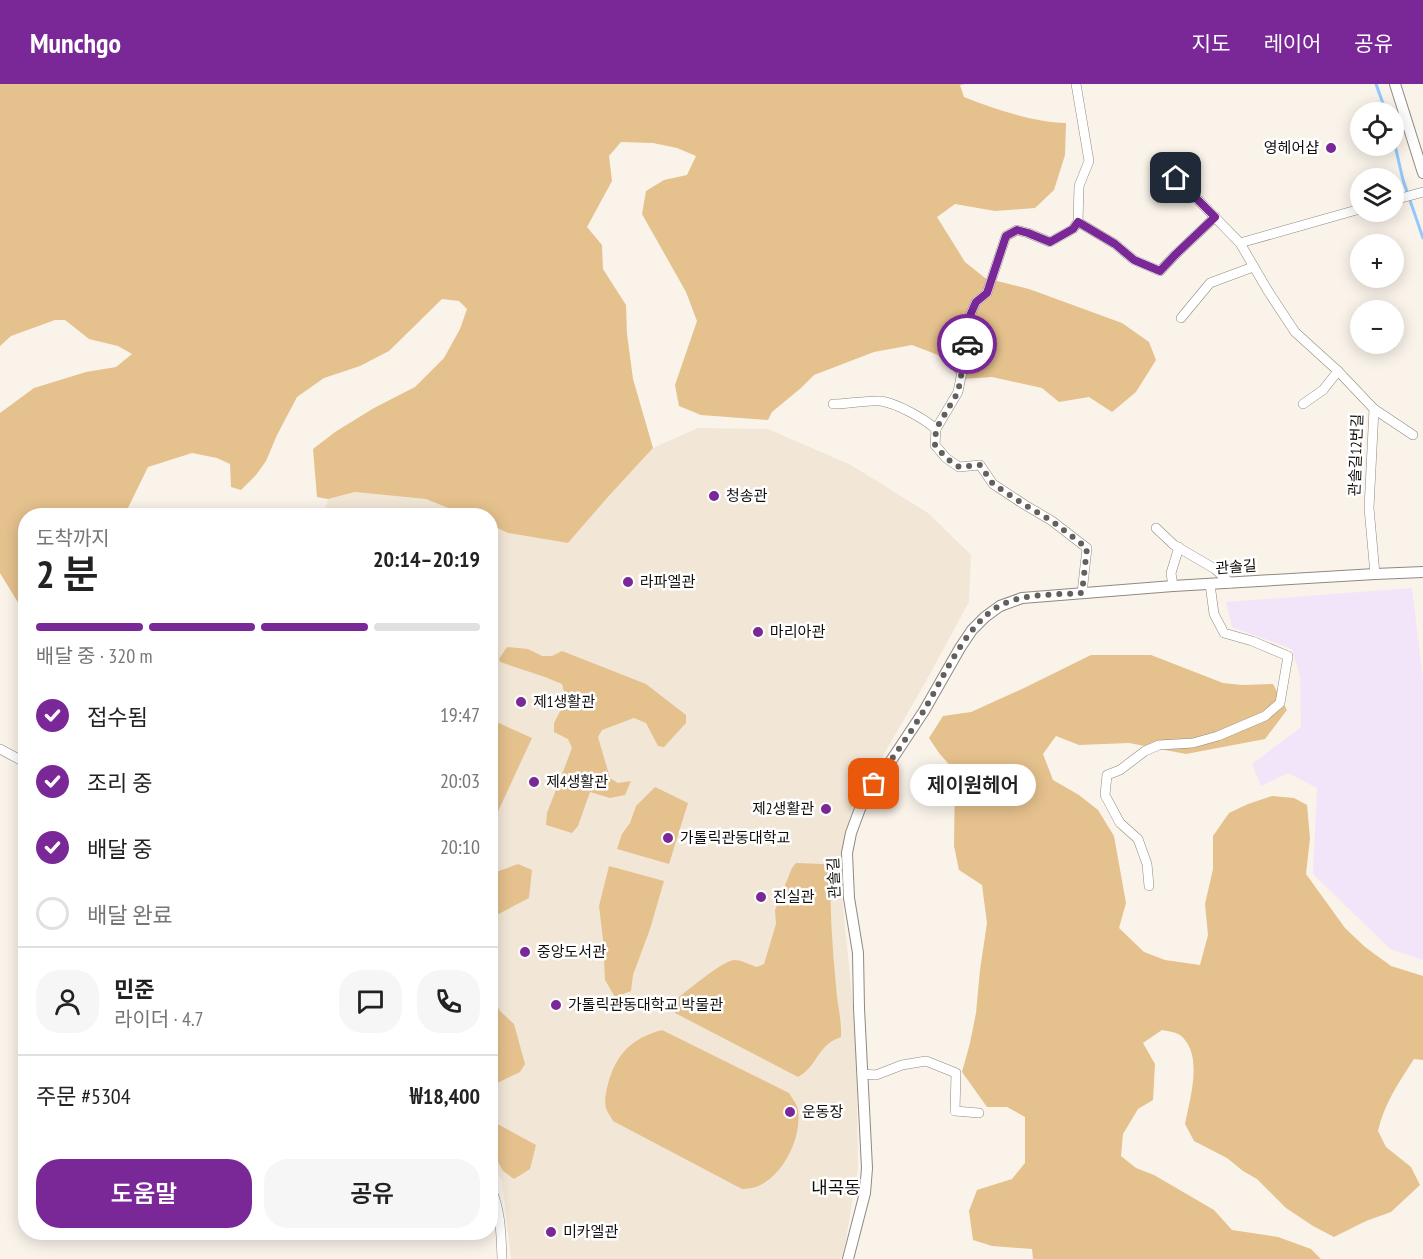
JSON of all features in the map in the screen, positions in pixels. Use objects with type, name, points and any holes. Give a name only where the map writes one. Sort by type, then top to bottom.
[{"type":"street","points":[[1076,84],[1089,161],[1079,186],[1078,222],[1073,229],[1050,242],[1017,230],[1006,236],[987,293],[976,302],[964,329],[967,346],[958,392],[936,429],[935,445],[946,458],[959,467],[980,465],[993,484],[1052,521],[1087,548],[1082,593]]},
{"type":"street","points":[[1395,84],[1423,173]]},
{"type":"street","name":"관솔길12번길","points":[[1164,165],[1240,243],[1295,332],[1338,371],[1374,409],[1368,508],[1375,574]]},
{"type":"street","points":[[1404,197],[1419,193]]},
{"type":"street","points":[[1240,243],[1350,212]]},
{"type":"street","points":[[1078,222],[1115,244],[1134,260],[1160,271],[1215,217]]},
{"type":"street","points":[[1181,318],[1210,283],[1253,267]]},
{"type":"street","points":[[1303,404],[1323,390],[1338,371]]},
{"type":"street","points":[[832,404],[881,401],[923,418],[936,429]]},
{"type":"street","points":[[1374,409],[1413,435]]},
{"type":"street","points":[[1156,528],[1174,545],[1215,569],[1230,582]]},
{"type":"street","points":[[1173,586],[1171,573],[1179,547]]},
{"type":"street","name":"관솔길","points":[[848,1259],[865,1193],[867,1168],[858,952],[849,898],[847,853],[851,833],[861,806],[924,711],[972,630],[985,616],[1000,606],[1022,598],[1230,582],[1423,572]]},
{"type":"street","points":[[1149,886],[1147,864],[1138,839],[1120,823],[1105,795],[1107,775],[1120,770],[1145,751],[1159,745],[1193,743],[1218,736],[1265,716],[1280,703],[1288,656],[1252,641],[1224,633],[1214,614],[1210,584]]},
{"type":"street","points":[[0,748],[18,758]]},
{"type":"street","points":[[862,1074],[876,1075],[902,1065],[926,1061],[956,1073],[955,1111],[979,1113]]},
{"type":"street","points":[[498,1208],[502,1259]]},
{"type":"shaded area","points":[[0,84],[965,84],[960,85],[964,97],[1027,117],[1066,123],[1065,155],[1054,190],[1035,208],[995,211],[955,204],[937,217],[965,262],[985,278],[1029,289],[1122,323],[1149,342],[1156,360],[1136,392],[1112,412],[1089,397],[1059,402],[1042,388],[992,377],[961,379],[938,355],[912,345],[874,352],[814,375],[772,412],[768,420],[701,415],[679,406],[675,385],[697,321],[686,292],[642,214],[646,191],[664,180],[687,175],[696,156],[677,148],[653,143],[621,142],[609,156],[612,181],[587,227],[602,245],[603,269],[626,305],[633,379],[653,448],[568,543],[508,533],[498,528],[498,508],[448,508],[426,499],[355,492],[328,499],[317,497],[313,449],[335,432],[374,408],[415,387],[444,358],[460,329],[467,309],[459,301],[442,299],[389,351],[360,366],[324,378],[297,397],[266,461],[241,490],[231,487],[230,464],[217,458],[192,453],[148,467],[128,508],[18,508],[18,603],[0,573],[0,413],[34,388],[86,372],[116,367],[132,354],[118,346],[89,339],[65,320],[55,320],[11,336],[0,346]]},
{"type":"shaded area","name":"가톨릭관동대학교","points":[[698,428],[768,429],[851,465],[928,513],[971,555],[969,602],[876,768],[870,768],[852,809],[839,866],[856,1037],[858,1168],[841,1259],[511,1259],[502,1181],[498,1174],[498,528],[508,533],[568,543],[653,448]]},
{"type":"shaded area","points":[[355,492],[426,499],[448,508],[325,508],[328,499]]},
{"type":"shaded area","points":[[1412,588],[1423,680],[1423,960],[1390,949],[1313,874],[1317,788],[1288,773],[1261,786],[1252,764],[1301,727],[1300,676],[1292,649],[1232,627],[1226,602]]},
{"type":"shaded area","points":[[507,647],[528,649],[542,656],[552,656],[562,651],[646,684],[686,715],[686,723],[664,747],[658,746],[646,723],[634,718],[602,730],[598,737],[610,778],[618,783],[631,781],[625,795],[610,798],[590,792],[578,826],[572,833],[546,825],[547,813],[572,748],[568,739],[554,732],[554,723],[566,700],[562,684],[500,662],[499,659]]},
{"type":"shaded area","points":[[1091,655],[1151,655],[1223,683],[1273,684],[1287,710],[1265,739],[1186,754],[1129,743],[1079,745],[1056,736],[1043,754],[1053,780],[1079,795],[1098,810],[1114,836],[1126,903],[1119,928],[1144,952],[1165,960],[1200,965],[1208,935],[1205,904],[1213,869],[1213,836],[1229,813],[1248,804],[1272,796],[1294,798],[1307,805],[1310,838],[1306,874],[1345,928],[1365,947],[1391,966],[1423,976],[1423,1060],[1414,1059],[1403,1076],[1388,1102],[1378,1131],[1386,1147],[1411,1167],[1420,1185],[1391,1212],[1334,1237],[1286,1208],[1257,1179],[1227,1158],[1194,1141],[1185,1124],[1193,1077],[1192,1053],[1187,1043],[1180,1035],[1162,1030],[1143,1043],[1155,1064],[1153,1100],[1138,1109],[1123,1134],[1121,1156],[1136,1168],[1154,1175],[1214,1210],[1232,1230],[1278,1237],[1311,1249],[1321,1259],[1033,1259],[1032,1249],[992,1246],[973,1240],[969,1211],[977,1190],[1012,1179],[1025,1163],[1025,1117],[1007,1107],[987,1107],[962,1072],[976,1013],[987,923],[982,885],[959,870],[954,846],[955,771],[929,738],[943,716],[971,712]]},
{"type":"shaded area","points":[[498,723],[532,738],[498,811]]},
{"type":"shaded area","points":[[655,787],[688,803],[669,864],[617,849],[636,806]]},
{"type":"shaded area","points":[[796,863],[823,864],[830,868],[832,942],[841,1031],[841,1037],[827,1045],[809,1068],[798,1077],[675,1013],[675,1000],[728,962],[734,960],[757,967],[764,964],[776,924],[775,910]]},
{"type":"shaded area","points":[[518,864],[532,870],[529,898],[498,914],[498,871]]},
{"type":"shaded area","points":[[609,866],[664,881],[633,975],[631,991],[615,997],[605,980],[599,906]]},
{"type":"shaded area","points":[[498,1007],[514,1024],[525,1064],[520,1072],[498,1083]]},
{"type":"shaded area","points":[[662,1030],[789,1093],[796,1103],[798,1121],[794,1144],[782,1166],[766,1182],[756,1187],[742,1189],[613,1121],[605,1106],[611,1073],[621,1056],[634,1043],[651,1033]]},
{"type":"shaded area","points":[[498,1124],[536,1145],[530,1169],[514,1179],[503,1171],[498,1162]]},
{"type":"waterway","points":[[1376,84],[1382,102]]},
{"type":"waterway","points":[[1397,156],[1403,180],[1423,238]]},
{"type":"way so far","points":[[874,784],[924,711],[960,648],[985,616],[1000,606],[1022,598],[1082,593],[1087,548],[1052,521],[993,484],[980,465],[959,467],[946,458],[935,445],[936,429],[958,392],[967,344]]},
{"type":"place","name":"영헤어샵","points":[[1331,148]]},
{"type":"place","name":"청송관","points":[[714,496]]},
{"type":"place","name":"라파엘관","points":[[628,582]]},
{"type":"place","name":"마리아관","points":[[758,632]]},
{"type":"place","name":"제1생활관","points":[[521,702]]},
{"type":"place","name":"제4생활관","points":[[534,782]]},
{"type":"place","name":"제이원헤어","points":[[874,784]]},
{"type":"place","name":"제2생활관","points":[[826,809]]},
{"type":"place","name":"가톨릭관동대학교","points":[[668,838]]},
{"type":"place","name":"진실관","points":[[761,897]]},
{"type":"place","name":"중앙도서관","points":[[525,952]]},
{"type":"place","name":"가톨릭관동대학교 박물관","points":[[556,1005]]},
{"type":"place","name":"운동장","points":[[790,1112]]},
{"type":"place","name":"미카엘관","points":[[551,1232]]},
{"type":"district","name":"내곡동","points":[[836,1188]]},
{"type":"route","points":[[967,344],[964,329],[976,302],[987,293],[1006,236],[1017,230],[1050,242],[1073,229],[1078,222],[1115,244],[1134,260],[1160,271],[1215,217],[1176,178]]}]
